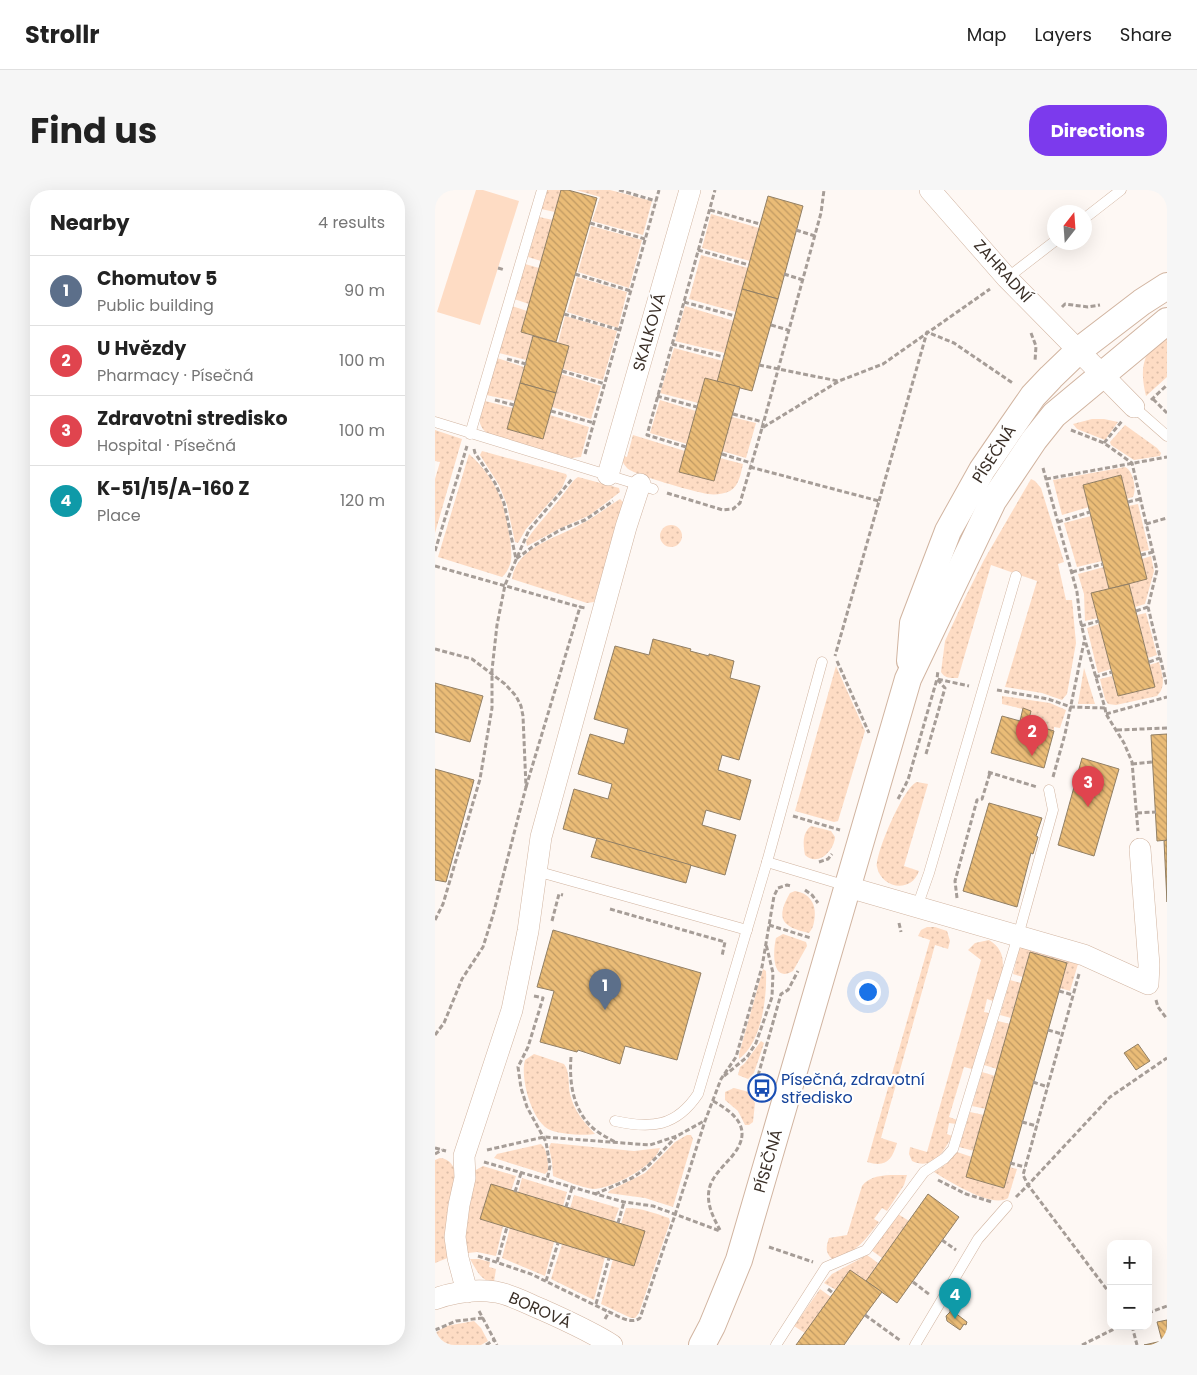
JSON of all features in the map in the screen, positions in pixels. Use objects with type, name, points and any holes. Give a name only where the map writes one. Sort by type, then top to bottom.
[{"type":"street","name":"SKALKOVÁ","points":[[608,475],[690,190]]},
{"type":"street","name":"ZAHRADNÍ","points":[[930,190],[1007,278],[1134,407]]},
{"type":"street","name":"PÍSEČNÁ","points":[[908,679],[913,623],[948,531],[982,470],[1033,396],[1051,376],[1078,351],[1142,302],[1167,286]]},
{"type":"street","name":"PÍSEČNÁ","points":[[703,1345],[739,1260],[908,679],[993,502],[1034,440],[1054,415],[1167,321]]},
{"type":"street","points":[[467,1292],[458,1258],[455,1237],[465,1178],[463,1156],[512,1010],[528,932],[541,836],[626,527],[643,490]]},
{"type":"street","points":[[848,887],[1084,955],[1148,984],[1149,965],[1140,849]]},
{"type":"street","name":"BOROVÁ","points":[[435,1299],[448,1294],[495,1292],[511,1296],[604,1340]]},
{"type":"lane","points":[[470,434],[542,190]]},
{"type":"lane","points":[[1092,213],[1121,190]]},
{"type":"lane","points":[[1007,278],[1047,247]]},
{"type":"lane","points":[[1134,407],[1167,436]]},
{"type":"lane","points":[[435,422],[608,475],[643,490]]},
{"type":"lane","points":[[917,907],[929,873],[1016,576]]},
{"type":"lane","points":[[615,1121],[635,1126],[669,1122],[678,1117],[694,1101],[703,1082],[767,862],[822,662]]},
{"type":"lane","points":[[776,1345],[826,1267],[866,1250],[924,1172],[945,1158],[953,1149],[1018,936],[1053,810],[1049,790]]},
{"type":"lane","points":[[767,862],[848,887]]},
{"type":"lane","points":[[536,871],[747,930]]},
{"type":"lane","points":[[915,1345],[977,1239],[1007,1206]]},
{"type":"path","points":[[621,190],[656,201]]},
{"type":"path","points":[[435,920],[443,904],[480,779],[492,708],[497,625],[505,585],[529,530],[581,467],[659,190]]},
{"type":"path","points":[[686,447],[647,435],[715,190]]},
{"type":"path","points":[[515,559],[560,530],[585,520],[625,493],[643,490],[723,510],[733,509],[739,503],[762,428],[821,214],[824,190]]},
{"type":"path","points":[[1163,190],[1167,197]]},
{"type":"path","points":[[709,210],[761,224]]},
{"type":"path","points":[[590,223],[645,239]]},
{"type":"path","points":[[796,230],[815,236]]},
{"type":"path","points":[[698,250],[749,265]]},
{"type":"path","points":[[575,274],[631,292]]},
{"type":"path","points":[[785,274],[803,280]]},
{"type":"path","points":[[762,428],[839,381],[883,364],[1007,278]]},
{"type":"path","points":[[684,302],[735,316]]},
{"type":"path","points":[[1031,333],[1065,304],[1088,307],[1105,303]]},
{"type":"path","points":[[564,314],[620,330]]},
{"type":"path","points":[[771,325],[788,330]]},
{"type":"path","points":[[927,332],[954,342],[1033,396]]},
{"type":"path","points":[[879,500],[927,332]]},
{"type":"path","points":[[672,344],[724,357]]},
{"type":"path","points":[[493,355],[525,364]]},
{"type":"path","points":[[759,365],[839,381]]},
{"type":"path","points":[[562,371],[605,384]]},
{"type":"path","points":[[1167,385],[1152,399],[1167,413]]},
{"type":"path","points":[[657,396],[697,407]]},
{"type":"path","points":[[481,397],[514,405]]},
{"type":"path","points":[[551,411],[594,424]]},
{"type":"path","points":[[733,414],[763,422]]},
{"type":"path","points":[[1054,415],[1072,430],[1104,443],[1132,463],[1157,570],[1148,607],[1167,686]]},
{"type":"path","points":[[435,551],[470,434]]},
{"type":"path","points":[[470,434],[475,453],[495,483],[504,503],[515,559]]},
{"type":"path","points":[[722,454],[821,485]]},
{"type":"path","points":[[1047,479],[1167,457]]},
{"type":"path","points":[[1041,460],[1077,592],[1081,626],[1106,714],[1124,743],[1133,764],[1140,849]]},
{"type":"path","points":[[1127,502],[1141,499]]},
{"type":"path","points":[[1058,522],[1090,512]]},
{"type":"path","points":[[1146,524],[1167,518]]},
{"type":"path","points":[[1141,555],[1153,552]]},
{"type":"path","points":[[1071,572],[1103,564]]},
{"type":"path","points":[[435,566],[580,607]]},
{"type":"path","points":[[1136,611],[1148,607]]},
{"type":"path","points":[[1081,626],[1099,621]]},
{"type":"path","points":[[957,898],[955,881],[977,800],[982,799],[989,772],[1049,790],[1065,734],[1085,640]]},
{"type":"path","points":[[435,649],[472,659],[505,684],[516,696],[521,706],[526,787],[483,947],[462,979],[444,1023],[435,1035]]},
{"type":"path","points":[[835,656],[869,733]]},
{"type":"path","points":[[1149,662],[1160,658]]},
{"type":"path","points":[[1095,677],[1111,672]]},
{"type":"path","points":[[896,803],[908,780],[937,679],[1048,699],[1071,707],[1105,708]]},
{"type":"path","points":[[926,754],[945,688]]},
{"type":"path","points":[[1106,714],[1167,697]]},
{"type":"path","points":[[1116,730],[1167,728]]},
{"type":"path","points":[[1133,764],[1153,762]]},
{"type":"path","points":[[1137,813],[1155,812]]},
{"type":"path","points":[[803,889],[816,899],[819,911]]},
{"type":"path","points":[[549,929],[559,894],[569,897]]},
{"type":"path","points":[[605,908],[725,942],[721,961]]},
{"type":"path","points":[[811,944],[814,932]]},
{"type":"path","points":[[721,1079],[747,1057],[756,1043],[772,996],[773,973],[766,941]]},
{"type":"path","points":[[1084,955],[1023,1175],[1028,1185],[1107,1290]]},
{"type":"path","points":[[754,1090],[781,994],[788,990],[801,966]]},
{"type":"path","points":[[1059,991],[1073,995]]},
{"type":"path","points":[[527,993],[543,998],[529,1047],[518,1067],[521,1088],[527,1107],[544,1137],[550,1166],[547,1180]]},
{"type":"path","points":[[1048,1030],[1062,1034]]},
{"type":"path","points":[[571,1057],[570,1083],[579,1109],[595,1130],[615,1142]]},
{"type":"path","points":[[924,1172],[966,1194],[1007,1206],[1110,1097],[1167,1058]]},
{"type":"path","points":[[1033,1082],[1047,1086]]},
{"type":"path","points":[[435,1148],[624,1202],[653,1206],[721,1231],[713,1218],[709,1203],[710,1187],[718,1172],[734,1154],[741,1142],[742,1130],[728,1109],[713,1101]]},
{"type":"path","points":[[463,1156],[544,1137],[650,1145],[677,1136],[705,1121]]},
{"type":"path","points":[[1022,1122],[1037,1126]]},
{"type":"path","points":[[595,1194],[632,1178],[646,1168],[677,1136]]},
{"type":"path","points":[[435,1154],[442,1150]]},
{"type":"path","points":[[1011,1163],[1025,1167]]},
{"type":"path","points":[[515,1192],[521,1172]]},
{"type":"path","points":[[566,1207],[572,1188]]},
{"type":"path","points":[[618,1223],[624,1202]]},
{"type":"path","points":[[458,1258],[478,1256],[497,1262],[596,1304],[609,1312],[631,1321],[636,1321],[640,1318],[675,1215]]},
{"type":"path","points":[[497,1262],[507,1227]]},
{"type":"path","points":[[546,1282],[558,1243]]},
{"type":"path","points":[[769,1247],[826,1267]]},
{"type":"path","points":[[596,1304],[609,1258]]},
{"type":"path","points":[[913,1282],[941,1302]]},
{"type":"path","points":[[467,1292],[497,1345]]},
{"type":"path","points":[[1152,1312],[1167,1306]]},
{"type":"path","points":[[604,1340],[609,1312]]},
{"type":"path","points":[[865,1315],[907,1345]]},
{"type":"path","points":[[435,1330],[456,1321],[483,1318]]},
{"type":"path","points":[[1083,1345],[1112,1330]]},
{"type":"path","points":[[1133,1330],[1137,1345]]},
{"type":"path","points":[[486,1345],[494,1340]]},
{"type":"shaded area","points":[[476,190],[483,190],[519,201],[480,325],[437,312]]},
{"type":"shaded area","points":[[547,190],[561,190],[555,212],[541,209]]},
{"type":"shaded area","points":[[576,190],[610,190],[652,201],[643,235],[592,221],[600,197]]},
{"type":"shaded area","points":[[711,214],[759,228],[750,261],[702,248]]},
{"type":"shaded area","points":[[539,217],[553,220],[541,261],[528,257]]},
{"type":"shaded area","points":[[591,226],[642,240],[629,288],[578,272]]},
{"type":"shaded area","points":[[701,255],[748,268],[736,312],[689,299]]},
{"type":"shaded area","points":[[525,264],[539,268],[529,304],[514,299]]},
{"type":"shaded area","points":[[577,277],[627,292],[618,328],[567,312]]},
{"type":"shaded area","points":[[512,306],[527,311],[521,332],[533,336],[526,360],[499,353]]},
{"type":"shaded area","points":[[685,306],[734,321],[725,353],[675,341]]},
{"type":"shaded area","points":[[565,316],[617,331],[603,380],[563,369],[569,346],[558,343]]},
{"type":"shaded area","points":[[1167,332],[1167,377],[1146,396],[1143,375],[1145,358]]},
{"type":"shaded area","points":[[674,348],[723,361],[717,382],[705,379],[698,403],[660,393]]},
{"type":"shaded area","points":[[497,358],[524,367],[515,401],[486,395]]},
{"type":"shaded area","points":[[561,374],[601,386],[591,419],[552,407]]},
{"type":"shaded area","points":[[660,400],[696,411],[687,444],[650,433]]},
{"type":"shaded area","points":[[485,401],[513,408],[507,429],[543,439],[550,415],[589,427],[581,457],[571,458],[491,436],[480,424],[480,416]]},
{"type":"shaded area","points":[[732,417],[756,423],[746,458],[722,451]]},
{"type":"shaded area","points":[[1092,419],[1118,422],[1105,440],[1077,429],[1073,424]]},
{"type":"shaded area","points":[[1125,425],[1157,448],[1161,453],[1160,456],[1134,460],[1111,445],[1110,442]]},
{"type":"shaded area","points":[[435,430],[462,439],[435,533],[435,479],[440,462],[435,461]]},
{"type":"shaded area","points":[[633,435],[685,451],[680,472],[713,481],[720,458],[743,464],[736,486],[722,494],[701,493],[632,471],[622,461],[620,454],[627,457]]},
{"type":"shaded area","points":[[482,451],[566,474],[567,476],[562,488],[526,529],[518,543],[515,542],[507,505],[499,485],[480,455]]},
{"type":"shaded area","points":[[469,454],[493,482],[504,507],[509,531],[511,560],[509,567],[502,577],[438,557]]},
{"type":"shaded area","points":[[1125,467],[1130,472],[1133,480],[1135,489],[1133,497],[1126,499],[1120,475],[1083,485],[1089,507],[1062,515],[1053,480]]},
{"type":"shaded area","points":[[578,477],[619,488],[620,492],[590,515],[527,546],[526,541],[530,535]]},
{"type":"shaded area","points":[[1031,479],[1041,488],[1064,562],[1058,564],[1066,600],[1072,600],[1076,643],[1067,694],[1062,700],[1042,693],[1005,687],[1037,581],[991,565],[958,678],[946,677],[941,672],[945,641],[964,600],[984,560]]},
{"type":"shaded area","points":[[620,499],[624,503],[594,602],[587,603],[512,579],[515,568],[529,551],[586,521]]},
{"type":"shaded area","points":[[1138,504],[1149,550],[1140,552],[1128,506]]},
{"type":"shaded area","points":[[1091,516],[1102,561],[1077,567],[1064,523]]},
{"type":"shaded area","points":[[671,525],[679,528],[682,536],[679,544],[671,547],[663,544],[660,536],[663,528]]},
{"type":"shaded area","points":[[1151,556],[1154,571],[1145,604],[1135,607],[1129,584],[1142,559]]},
{"type":"shaded area","points":[[1104,567],[1109,589],[1098,618],[1085,621],[1084,594],[1078,574]]},
{"type":"shaded area","points":[[1146,613],[1157,655],[1148,658],[1137,615]]},
{"type":"shaded area","points":[[1099,624],[1111,669],[1098,673],[1087,628]]},
{"type":"shaded area","points":[[1159,662],[1163,684],[1157,696],[1116,705],[1108,704],[1100,679],[1112,676],[1118,696],[1155,687],[1149,665]]},
{"type":"shaded area","points":[[836,666],[865,731],[838,821],[834,822],[795,811]]},
{"type":"shaded area","points":[[1084,668],[1095,704],[1078,704]]},
{"type":"shaded area","points":[[1002,696],[1050,703],[1066,710],[1060,728],[1054,727],[1054,731],[1028,723],[1031,711],[1002,704]]},
{"type":"shaded area","points":[[917,782],[928,784],[904,866],[919,871],[910,883],[897,886],[884,880],[877,867],[878,860],[885,835],[898,807],[911,786]]},
{"type":"shaded area","points":[[811,826],[831,831],[835,837],[832,847],[828,852],[824,856],[815,859],[805,855],[805,835]]},
{"type":"shaded area","points":[[795,891],[806,895],[814,906],[814,922],[809,933],[787,925],[782,916],[785,902],[790,893]]},
{"type":"shaded area","points":[[927,927],[935,927],[947,931],[950,941],[948,949],[935,945],[881,1138],[897,1143],[895,1149],[887,1161],[874,1164],[867,1162],[930,940],[918,936],[921,930]]},
{"type":"shaded area","points":[[783,934],[806,942],[807,946],[793,971],[786,974],[781,973],[777,969],[774,957],[776,938]]},
{"type":"shaded area","points":[[989,940],[1001,953],[1003,968],[993,1001],[987,999],[984,1012],[989,1013],[972,1069],[964,1067],[949,1117],[957,1120],[956,1124],[949,1123],[947,1134],[952,1136],[941,1154],[931,1162],[926,1164],[912,1161],[909,1154],[910,1147],[927,1152],[981,960],[968,950],[975,943]]},
{"type":"shaded area","points":[[1023,946],[1078,964],[1070,991],[1060,988],[1067,963],[1030,952],[1023,977],[1013,974],[1019,949]]},
{"type":"shaded area","points":[[763,969],[766,971],[766,982],[764,1006],[758,1031],[747,1051],[739,1059],[739,1054]]},
{"type":"shaded area","points":[[1010,980],[1021,983],[1011,1018],[1000,1015]]},
{"type":"shaded area","points":[[998,1021],[1010,1024],[997,1069],[984,1065]]},
{"type":"shaded area","points":[[761,1041],[764,1043],[754,1073],[748,1079],[738,1075],[740,1067]]},
{"type":"shaded area","points":[[534,1054],[564,1064],[567,1070],[570,1094],[574,1106],[583,1121],[595,1134],[578,1135],[557,1132],[548,1129],[542,1124],[528,1097],[524,1077],[525,1060]]},
{"type":"shaded area","points":[[982,1072],[995,1076],[986,1109],[972,1106]]},
{"type":"shaded area","points":[[734,1088],[749,1092],[755,1103],[753,1122],[749,1125],[745,1125],[738,1111],[725,1100],[725,1092]]},
{"type":"shaded area","points":[[970,1112],[984,1115],[974,1151],[959,1147]]},
{"type":"shaded area","points":[[687,1135],[691,1135],[693,1139],[673,1207],[645,1198],[608,1193],[645,1173],[675,1142]]},
{"type":"shaded area","points":[[551,1143],[634,1151],[660,1148],[650,1162],[641,1169],[621,1181],[593,1189],[553,1176],[549,1147]]},
{"type":"shaded area","points":[[541,1144],[545,1149],[548,1160],[548,1171],[545,1174],[494,1158],[497,1154]]},
{"type":"shaded area","points":[[957,1152],[972,1157],[967,1177],[1003,1188],[1009,1167],[1017,1169],[1008,1198],[992,1200],[982,1197],[934,1172],[946,1164]]},
{"type":"shaded area","points":[[440,1158],[451,1163],[456,1174],[450,1257],[435,1263],[435,1160]]},
{"type":"shaded area","points":[[483,1166],[516,1176],[511,1191],[491,1185],[480,1219],[503,1226],[496,1256],[477,1252],[468,1253],[461,1227],[474,1171]]},
{"type":"shaded area","points":[[907,1175],[904,1185],[887,1211],[882,1208],[874,1219],[879,1222],[865,1240],[847,1254],[832,1259],[827,1249],[829,1238],[847,1235],[862,1186],[876,1177]]},
{"type":"shaded area","points":[[522,1178],[567,1192],[563,1206],[518,1193]]},
{"type":"shaded area","points":[[574,1195],[619,1208],[614,1222],[570,1208]]},
{"type":"shaded area","points":[[626,1208],[637,1209],[669,1218],[670,1222],[639,1313],[635,1318],[631,1318],[601,1304],[613,1259],[634,1266],[644,1231],[621,1224]]},
{"type":"shaded area","points":[[898,1214],[909,1221],[882,1258],[871,1250]]},
{"type":"shaded area","points":[[510,1228],[554,1242],[545,1276],[502,1258]]},
{"type":"shaded area","points":[[562,1244],[605,1257],[594,1300],[551,1279]]},
{"type":"shaded area","points":[[867,1255],[878,1263],[866,1281],[836,1290],[824,1283],[832,1274]]},
{"type":"shaded area","points":[[470,1259],[490,1262],[489,1267],[496,1269],[494,1282],[482,1277]]},
{"type":"shaded area","points":[[820,1289],[831,1297],[805,1333],[794,1326]]},
{"type":"shaded area","points":[[474,1321],[481,1328],[488,1341],[481,1345],[435,1345],[435,1333],[446,1326]]},
{"type":"building","points":[[561,190],[568,190],[597,198],[556,342],[521,332]]},
{"type":"building","points":[[768,196],[803,206],[778,299],[742,289]]},
{"type":"building","points":[[742,289],[778,299],[752,391],[717,382]]},
{"type":"building","points":[[533,336],[569,346],[556,393],[520,383]]},
{"type":"building","points":[[705,378],[740,387],[714,481],[679,472]]},
{"type":"building","points":[[520,383],[556,393],[543,439],[507,429]]},
{"type":"building","points":[[1121,475],[1147,579],[1109,589],[1083,485]]},
{"type":"building","points":[[1129,584],[1155,687],[1118,696],[1091,593]]},
{"type":"building","points":[[653,639],[691,649],[690,651],[734,661],[730,678],[760,686],[739,760],[722,755],[718,770],[751,780],[740,820],[706,810],[702,825],[736,835],[725,875],[563,829],[574,789],[608,799],[612,784],[578,774],[590,734],[624,744],[628,729],[594,719],[615,646],[649,655]]},
{"type":"building","points":[[435,683],[483,696],[470,742],[435,732]]},
{"type":"building","points":[[1023,708],[1031,711],[1028,723],[1054,731],[1044,768],[991,753],[1002,716],[1020,721]]},
{"type":"building","points":[[1167,734],[1167,840],[1157,841],[1151,735]]},
{"type":"building","points":[[1082,758],[1119,769],[1094,856],[1058,845]]},
{"type":"building","points":[[435,769],[474,780],[446,882],[435,880]]},
{"type":"building","points":[[989,803],[1042,818],[1017,907],[963,891]]},
{"type":"building","points":[[597,838],[691,865],[686,883],[591,857]]},
{"type":"building","points":[[1167,840],[1167,902],[1164,841]]},
{"type":"building","points":[[553,930],[701,973],[677,1060],[625,1046],[620,1064],[578,1050],[577,1052],[540,1042],[554,991],[537,987]]},
{"type":"building","points":[[1030,952],[1067,963],[1004,1188],[966,1177]]},
{"type":"building","points":[[1138,1044],[1150,1061],[1136,1070],[1124,1053]]},
{"type":"building","points":[[491,1184],[645,1231],[634,1266],[480,1219]]},
{"type":"building","points":[[928,1194],[959,1217],[897,1303],[866,1281]]},
{"type":"building","points":[[850,1270],[882,1292],[844,1345],[796,1345]]},
{"type":"building","points":[[950,1309],[967,1322],[960,1330],[947,1321],[946,1316]]},
{"type":"building","points":[[1167,1320],[1167,1345],[1144,1345],[1162,1341],[1157,1322]]},
{"type":"place","name":"U Hvězdy","points":[[1032,756]]},
{"type":"place","name":"Zdravotni stredisko","points":[[1088,807]]},
{"type":"place","name":"Chomutov 5","points":[[605,1010]]},
{"type":"place","name":"Písečná, zdravotní středisko","points":[[762,1088]]},
{"type":"place","name":"K-51/15/A-160 Z","points":[[955,1319]]}]
